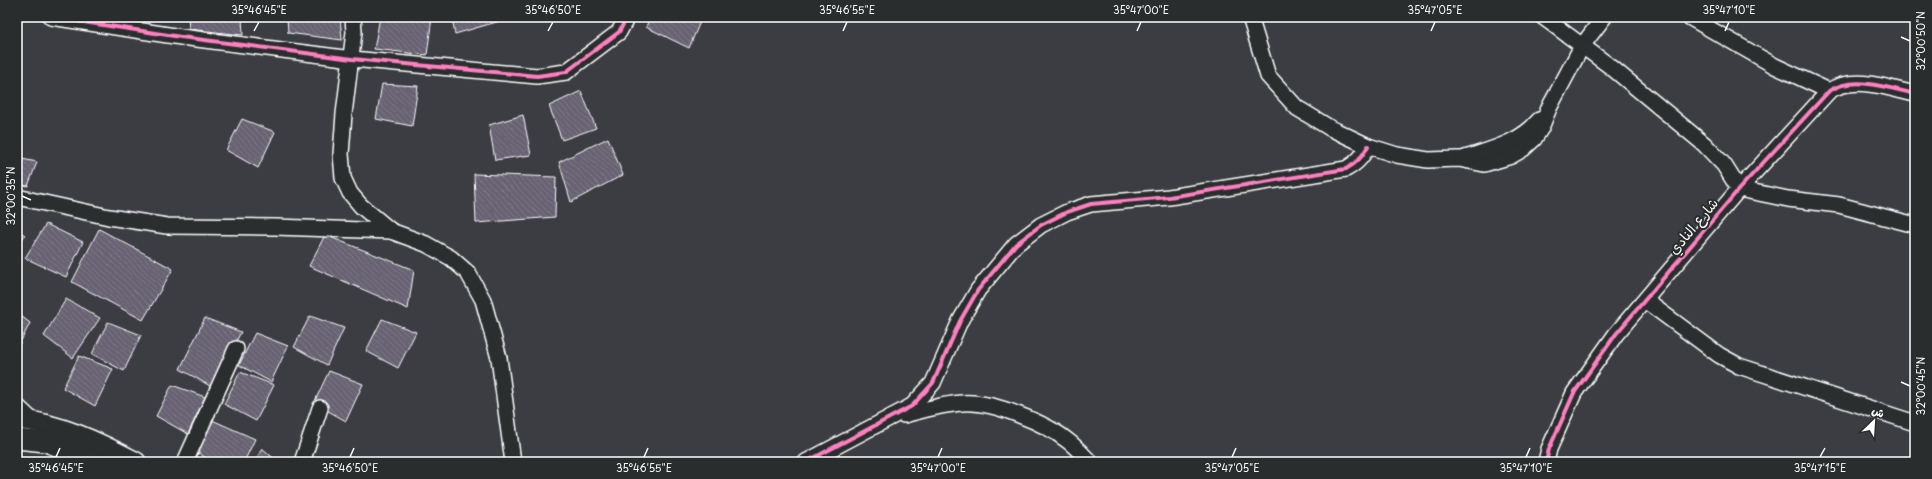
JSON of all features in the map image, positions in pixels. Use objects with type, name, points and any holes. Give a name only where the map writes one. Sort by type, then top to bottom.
[{"type":"street","points":[[51,17],[181,37],[352,59],[537,76],[566,72],[619,32],[627,17]]},
{"type":"street","points":[[353,17],[354,32],[352,59],[344,114],[341,154],[343,178],[350,193],[361,206],[391,231]]},
{"type":"street","points":[[1250,17],[1268,76],[1297,108],[1330,128],[1368,146],[1397,155],[1428,160],[1459,160],[1493,149],[1516,139],[1536,124],[1549,108],[1582,46],[1604,17]]},
{"type":"street","points":[[1543,17],[1611,67],[1704,144],[1724,165],[1739,189],[1788,199],[1839,205],[1915,225]]},
{"type":"street","points":[[1689,17],[1775,66],[1829,91]]},
{"type":"street","name":"شارع النادي","points":[[1546,462],[1549,448],[1574,393],[1616,334],[1646,301],[1739,189],[1829,91],[1837,86],[1851,83],[1915,94]]},
{"type":"street","points":[[806,462],[912,406],[933,383],[960,321],[978,290],[1016,244],[1041,225],[1066,212],[1091,204],[1169,197],[1346,169],[1356,164],[1363,156],[1368,146]]},
{"type":"street","points":[[17,197],[109,217],[166,226],[275,227],[391,231],[426,244],[451,258],[468,273],[483,300],[498,358],[513,462]]},
{"type":"street","points":[[1646,301],[1719,355],[1739,366],[1915,423]]},
{"type":"street","points":[[185,462],[236,349]]},
{"type":"street","points":[[889,418],[936,406],[965,403],[998,408],[1032,420],[1068,440],[1090,462]]},
{"type":"street","points":[[17,406],[26,420],[46,442]]},
{"type":"street","points":[[302,462],[320,408]]},
{"type":"street","points":[[26,420],[74,432],[136,462]]},
{"type":"street","points":[[17,439],[46,442],[97,462]]},
{"type":"building","points":[[188,17],[242,17],[243,35],[189,29]]},
{"type":"building","points":[[287,17],[340,17],[342,40],[288,33]]},
{"type":"building","points":[[380,17],[432,17],[427,55],[374,49]]},
{"type":"building","points":[[452,17],[506,17],[507,19],[455,34]]},
{"type":"building","points":[[650,17],[702,17],[689,48],[646,27]]},
{"type":"building","points":[[382,84],[418,86],[412,126],[376,119]]},
{"type":"building","points":[[581,91],[596,128],[562,140],[549,106]]},
{"type":"building","points":[[523,115],[531,155],[495,160],[489,125]]},
{"type":"building","points":[[242,119],[275,132],[258,168],[226,150]]},
{"type":"building","points":[[608,138],[623,175],[571,202],[559,162]]},
{"type":"building","points":[[17,158],[37,162],[28,186],[17,184]]},
{"type":"building","points":[[474,174],[556,177],[555,217],[476,223]]},
{"type":"building","points":[[46,224],[83,242],[66,277],[25,258]]},
{"type":"building","points":[[99,229],[173,269],[143,320],[72,282]]},
{"type":"building","points":[[17,230],[25,235],[17,247]]},
{"type":"building","points":[[325,235],[414,270],[408,309],[309,266]]},
{"type":"building","points":[[66,299],[100,318],[73,358],[44,336]]},
{"type":"building","points":[[17,313],[30,323],[17,349]]},
{"type":"building","points":[[310,316],[344,328],[327,365],[294,347]]},
{"type":"building","points":[[205,318],[241,332],[212,387],[180,369]]},
{"type":"building","points":[[382,319],[416,332],[398,368],[366,351]]},
{"type":"building","points":[[108,322],[141,335],[124,371],[92,354]]},
{"type":"building","points":[[255,333],[288,346],[271,382],[239,365]]},
{"type":"building","points":[[79,356],[113,369],[95,406],[63,388]]},
{"type":"building","points":[[329,371],[363,384],[346,421],[314,403]]},
{"type":"building","points":[[240,372],[274,385],[256,421],[224,404]]},
{"type":"building","points":[[172,385],[205,397],[188,434],[156,416]]},
{"type":"building","points":[[212,420],[255,439],[244,462],[211,462],[196,451]]},
{"type":"building","points":[[262,448],[278,462],[255,462]]},
{"type":"cycle path","points":[[51,17],[181,37],[352,59],[537,76],[566,72],[619,32],[627,17]]},
{"type":"cycle path","points":[[1546,462],[1549,449],[1574,393],[1616,334],[1739,189],[1829,91],[1839,86],[1860,83],[1883,86],[1915,94]]},
{"type":"cycle path","points":[[806,462],[912,406],[933,383],[960,321],[978,290],[1016,244],[1041,225],[1067,212],[1091,204],[1169,197],[1346,169],[1359,159],[1368,146]]}]
